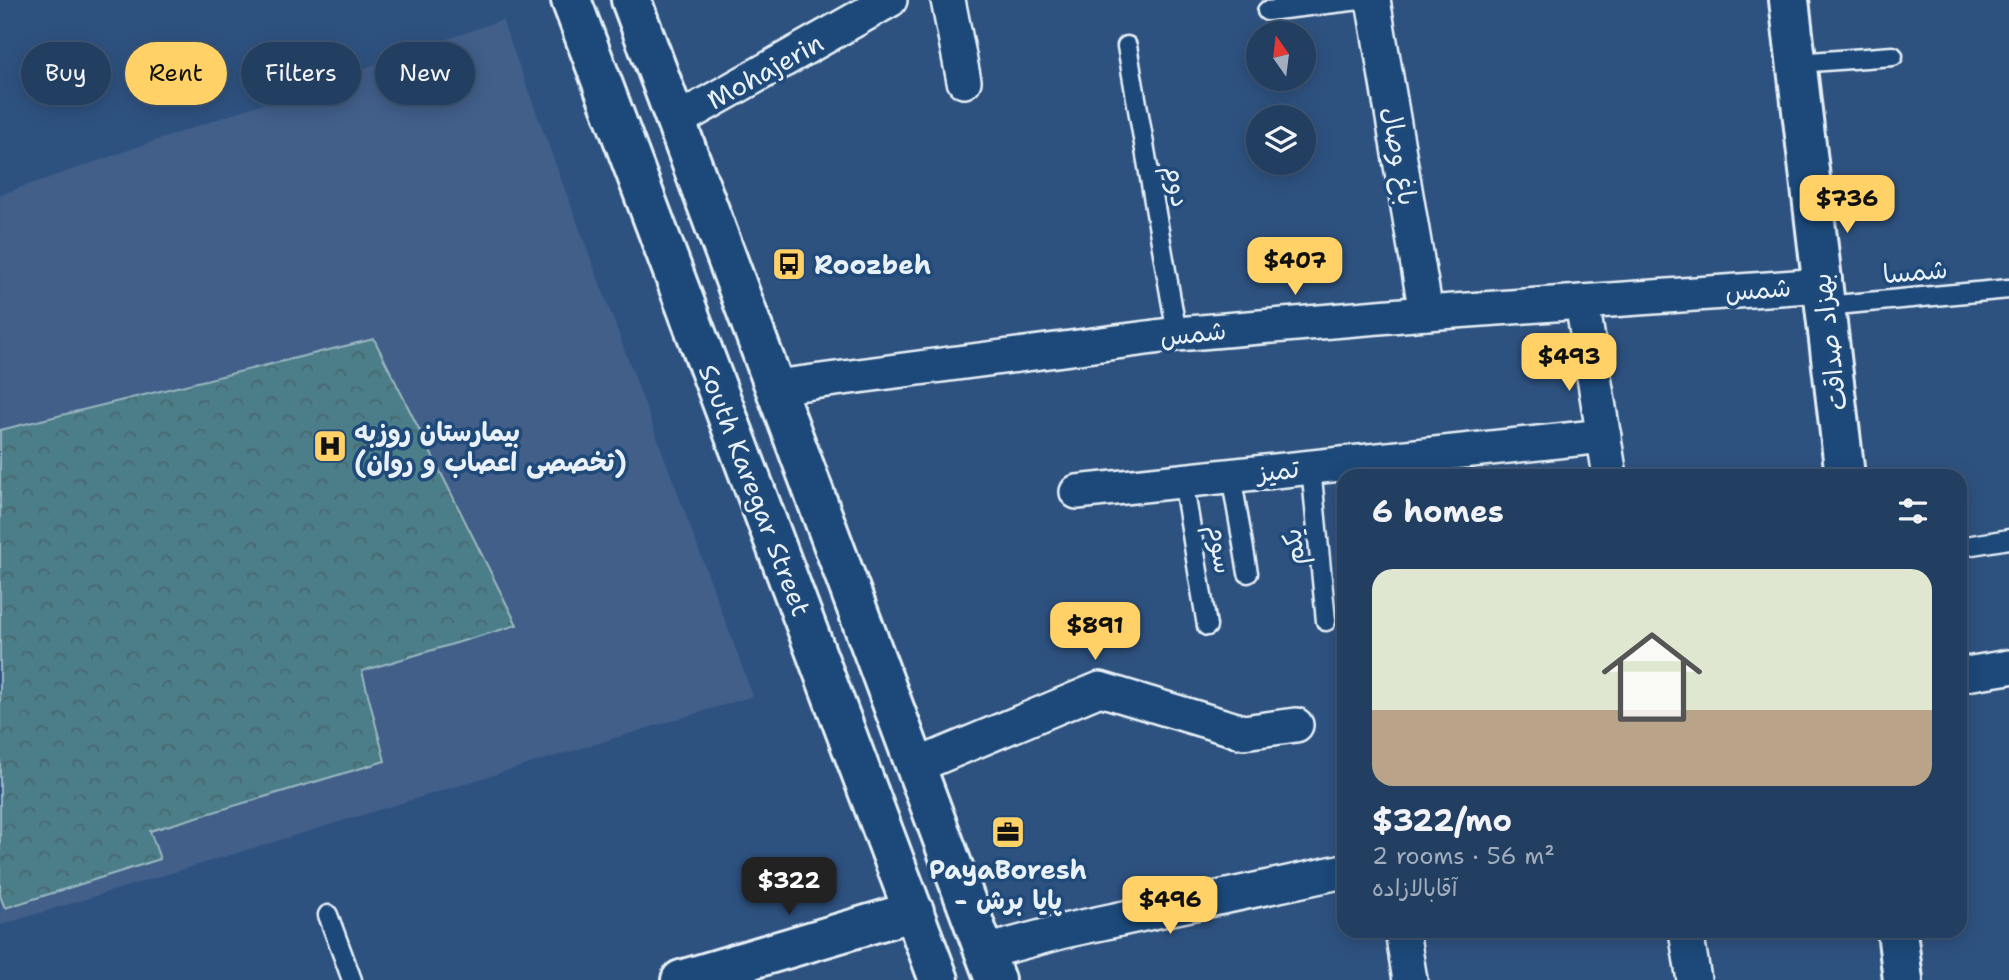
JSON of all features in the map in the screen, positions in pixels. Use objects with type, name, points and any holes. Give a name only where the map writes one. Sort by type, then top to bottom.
[{"type":"main road","name":"South Karegar Street","points":[[570,0],[939,980]]},
{"type":"main road","name":"South Karegar Street","points":[[631,0],[990,966]]},
{"type":"main road","name":"بهزاد صداقت","points":[[1790,0],[1843,469]]},
{"type":"main road","points":[[681,980],[914,911]]},
{"type":"main road","points":[[1898,938],[1903,980]]},
{"type":"street","name":"Mohajerin","points":[[676,121],[890,0]]},
{"type":"street","points":[[948,0],[964,81]]},
{"type":"street","name":"باغ وصال","points":[[1373,0],[1426,313]]},
{"type":"street","name":"شمس","points":[[775,387],[1177,334],[1582,302],[1824,295]]},
{"type":"street","points":[[1582,302],[1609,469]]},
{"type":"street","name":"تمیز","points":[[1077,492],[1604,436]]},
{"type":"street","points":[[1967,674],[2009,667]]},
{"type":"street","points":[[916,766],[1100,689],[1243,732],[1296,725]]},
{"type":"street","points":[[990,966],[1064,931],[1337,872]]},
{"type":"street","points":[[1403,938],[1410,980]]},
{"type":"street","points":[[1687,938],[1694,980]]},
{"type":"lane","points":[[1267,11],[1360,0]]},
{"type":"lane","name":"دوم","points":[[1127,46],[1177,334]]},
{"type":"lane","points":[[1797,63],[1894,56]]},
{"type":"lane","name":"شمسا","points":[[1824,295],[2009,289]]},
{"type":"lane","name":"یکم","points":[[1311,467],[1326,621]]},
{"type":"lane","points":[[1231,475],[1248,573]]},
{"type":"lane","name":"سوم","points":[[1183,481],[1207,626]]},
{"type":"lane","points":[[1967,546],[2009,539]]},
{"type":"lane","points":[[328,915],[352,980]]},
{"type":"shaded area","name":"بیمارستان روزبه (تخصصی اعصاب و روان)","points":[[502,20],[753,696],[0,925],[0,195],[258,105],[361,105],[361,69],[375,64],[375,105],[475,105],[475,42],[439,42]]},
{"type":"green space","points":[[374,339],[517,625],[362,671],[385,761],[150,831],[160,859],[5,908],[0,896],[0,430]]},
{"type":"place","name":"Roozbeh","points":[[789,264]]},
{"type":"place","name":"بیمارستان روزبه (تخصصی اعصاب و روان)","points":[[330,446]]},
{"type":"place","name":"PayaBoresh - پایا برش","points":[[1008,832]]}]
